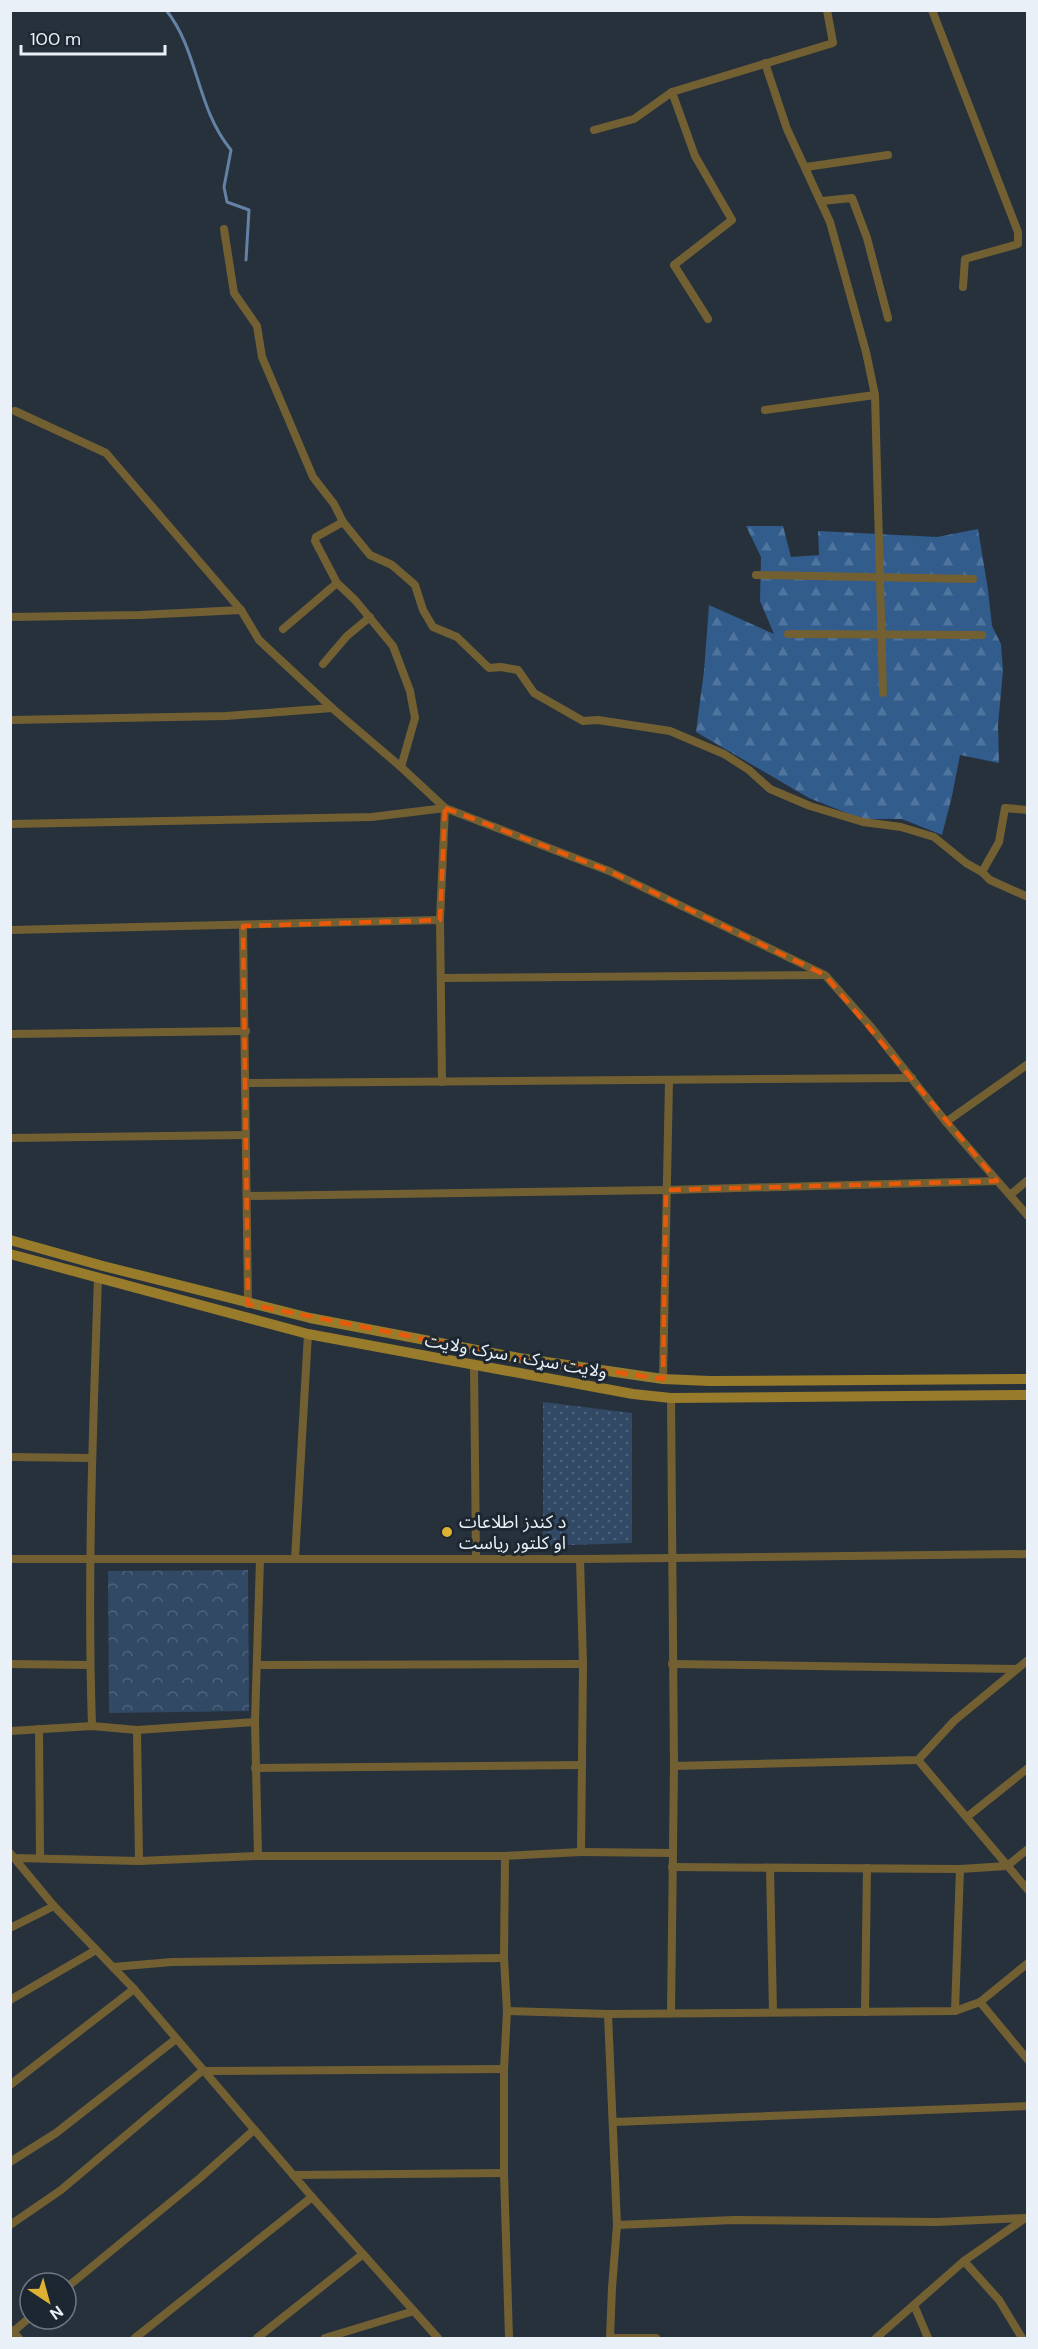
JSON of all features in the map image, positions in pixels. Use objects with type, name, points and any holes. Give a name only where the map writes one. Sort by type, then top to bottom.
[{"type":"main road","name":"ولایت سړک ، سرک ولایت","points":[[10,1240],[249,1304],[310,1318],[496,1354],[663,1379],[710,1381],[1028,1379]]},
{"type":"main road","name":"ولایت سړک ، سرک ولایت","points":[[10,1254],[308,1334],[633,1394],[671,1398],[1028,1395]]},
{"type":"street","points":[[594,130],[634,119],[672,92],[833,43],[827,10]]},
{"type":"street","points":[[932,10],[1018,232],[1018,244],[964,259],[963,287]]},
{"type":"street","points":[[765,63],[787,129],[830,222],[866,352],[875,395],[883,693]]},
{"type":"street","points":[[672,92],[695,156],[732,220],[674,265],[708,319]]},
{"type":"street","points":[[806,167],[888,155]]},
{"type":"street","points":[[822,201],[852,198],[867,238],[888,318]]},
{"type":"street","points":[[224,229],[234,293],[257,326],[262,357],[313,477],[334,504],[343,522],[370,555],[392,565],[415,585],[423,610],[433,627],[456,637],[489,668],[501,667],[518,670],[534,693],[583,721],[598,720],[670,731],[724,754],[749,770],[770,789],[810,806],[863,822],[901,826],[934,837],[990,880],[1028,897]]},
{"type":"street","points":[[765,410],[875,395]]},
{"type":"street","points":[[15,411],[106,453],[241,610],[259,640],[445,808],[609,871],[825,975],[946,1122],[1028,1216]]},
{"type":"street","points":[[343,522],[316,537],[315,541],[337,583],[393,646],[410,691],[415,718],[401,766]]},
{"type":"street","points":[[756,575],[973,579]]},
{"type":"street","points":[[283,629],[337,583]]},
{"type":"street","points":[[10,617],[140,615],[241,610]]},
{"type":"street","points":[[323,664],[347,636],[369,617]]},
{"type":"street","points":[[788,634],[982,635]]},
{"type":"street","points":[[10,720],[226,716],[332,708]]},
{"type":"street","points":[[10,824],[372,817],[445,808]]},
{"type":"street","points":[[442,1082],[440,920],[445,808]]},
{"type":"street","points":[[982,872],[999,842],[1005,808],[1028,810]]},
{"type":"street","points":[[10,930],[440,920]]},
{"type":"street","points":[[243,926],[249,1304]]},
{"type":"street","points":[[442,978],[825,975]]},
{"type":"street","points":[[10,1034],[246,1031]]},
{"type":"street","points":[[946,1122],[1028,1064]]},
{"type":"street","points":[[245,1083],[912,1078]]},
{"type":"street","points":[[663,1379],[669,1081]]},
{"type":"street","points":[[10,1138],[245,1135]]},
{"type":"street","points":[[1010,1195],[1028,1180]]},
{"type":"street","points":[[248,1196],[666,1190],[997,1181]]},
{"type":"street","points":[[92,1726],[91,1458],[98,1278]]},
{"type":"street","points":[[295,1559],[308,1334]]},
{"type":"street","points":[[474,1366],[476,1557]]},
{"type":"street","points":[[671,1398],[674,1557],[671,2013]]},
{"type":"street","points":[[10,1457],[91,1458]]},
{"type":"street","points":[[10,1558],[476,1557],[580,1559],[1028,1554]]},
{"type":"street","points":[[258,1856],[255,1722],[260,1559]]},
{"type":"street","points":[[580,1559],[583,1664],[581,1852]]},
{"type":"street","points":[[674,1766],[918,1760],[954,1720],[1028,1660]]},
{"type":"street","points":[[10,1664],[90,1665]]},
{"type":"street","points":[[257,1665],[583,1664]]},
{"type":"street","points":[[672,1664],[1017,1669]]},
{"type":"street","points":[[10,1731],[92,1726],[137,1730],[255,1722]]},
{"type":"street","points":[[39,1729],[40,1857]]},
{"type":"street","points":[[137,1730],[139,1861]]},
{"type":"street","points":[[918,1760],[1028,1890]]},
{"type":"street","points":[[255,1768],[582,1765]]},
{"type":"street","points":[[967,1817],[1028,1768]]},
{"type":"street","points":[[672,1867],[960,1869],[1007,1866],[1028,1849]]},
{"type":"street","points":[[12,1856],[139,1861],[258,1856],[673,1853]]},
{"type":"street","points":[[12,1856],[54,1906],[134,1989],[202,2071],[438,2338]]},
{"type":"street","points":[[505,1856],[504,1959],[507,2011],[504,2069],[504,2173],[509,2338]]},
{"type":"street","points":[[770,1868],[773,2012]]},
{"type":"street","points":[[865,2012],[867,1868]]},
{"type":"street","points":[[955,2011],[960,1869]]},
{"type":"street","points":[[10,1928],[54,1906]]},
{"type":"street","points":[[10,2000],[96,1950]]},
{"type":"street","points":[[113,1967],[172,1962],[504,1959]]},
{"type":"street","points":[[507,2011],[608,2014],[955,2011],[980,2002],[1028,1963]]},
{"type":"street","points":[[10,2085],[134,1989]]},
{"type":"street","points":[[980,2002],[1028,2060]]},
{"type":"street","points":[[608,2014],[617,2224],[610,2338],[656,2338]]},
{"type":"street","points":[[10,2162],[56,2133],[176,2039]]},
{"type":"street","points":[[10,2225],[61,2190],[202,2071],[504,2069]]},
{"type":"street","points":[[614,2122],[1028,2106]]},
{"type":"street","points":[[78,2278],[200,2178],[254,2130]]},
{"type":"street","points":[[293,2175],[504,2173]]},
{"type":"street","points":[[135,2338],[312,2197]]},
{"type":"street","points":[[617,2224],[734,2220],[937,2223],[1026,2217]]},
{"type":"street","points":[[876,2338],[964,2260],[1026,2217]]},
{"type":"street","points":[[257,2338],[363,2254]]},
{"type":"street","points":[[964,2260],[999,2300],[1022,2338]]},
{"type":"street","points":[[914,2306],[928,2338]]},
{"type":"street","points":[[325,2338],[414,2311]]},
{"type":"street","points":[[12,2330],[19,2338]]},
{"type":"highlighted area","points":[[445,808],[609,871],[825,975],[997,1181],[666,1190],[663,1379],[519,1358],[248,1304],[243,926],[440,920]]},
{"type":"green space","points":[[746,526],[783,526],[791,557],[819,555],[818,531],[937,537],[978,529],[992,626],[1001,644],[1003,671],[998,725],[999,763],[960,755],[942,835],[902,819],[862,819],[809,798],[696,732],[709,605],[774,634],[760,601],[761,557]]},
{"type":"green space","points":[[543,1402],[632,1413],[632,1543],[543,1546]]},
{"type":"green space","points":[[248,1570],[249,1711],[109,1713],[108,1571]]},
{"type":"waterway","points":[[166,10],[185,43],[211,116],[231,150],[224,187],[227,202],[249,210],[246,260]]},
{"type":"place","name":"د کندز اطلاعات او کلتور ریاست","points":[[447,1532]]}]
